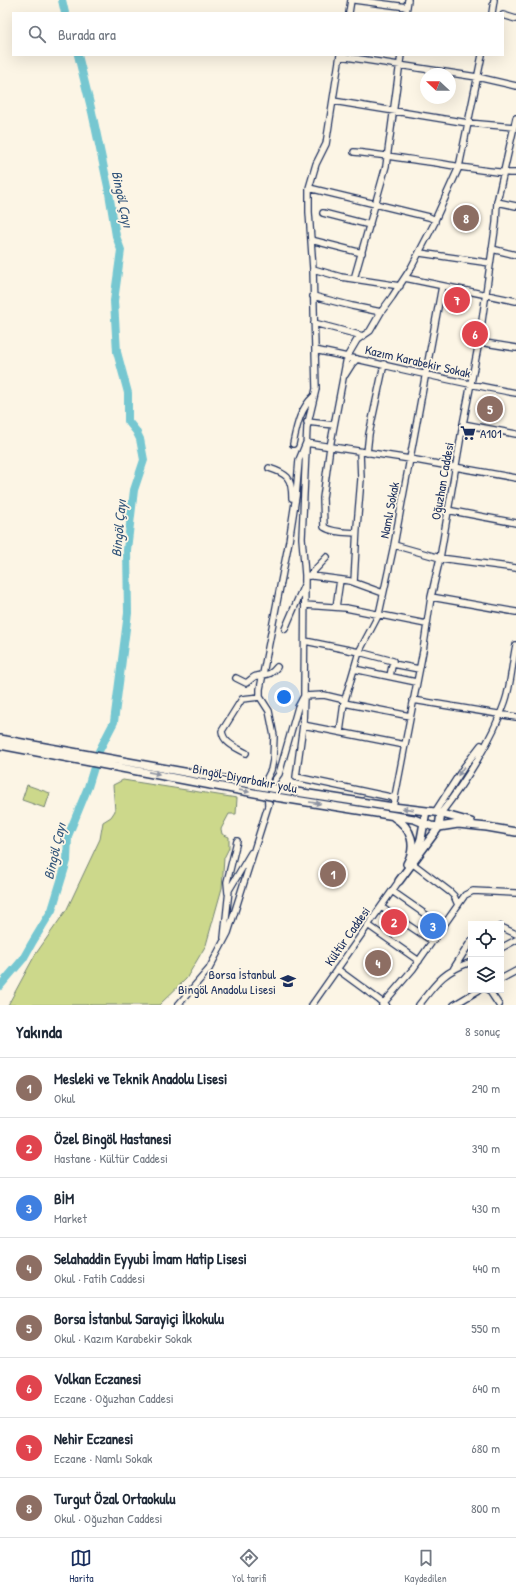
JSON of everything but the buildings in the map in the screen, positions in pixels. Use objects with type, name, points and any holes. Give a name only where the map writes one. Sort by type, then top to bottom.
[{"type":"main road","name":"Bingöl-Diyarbakır yolu","points":[[0,739],[211,781],[414,819],[439,827],[458,824],[516,832]]},
{"type":"main road","name":"Bingöl-Diyarbakır yolu","points":[[0,745],[82,756]]},
{"type":"main road","name":"Bingöl-Diyarbakır yolu","points":[[277,793],[426,811],[487,827]]},
{"type":"main road","points":[[399,880],[418,848],[426,811]]},
{"type":"main road","points":[[399,880],[439,827],[438,813]]},
{"type":"main road","points":[[390,815],[400,821],[409,832],[412,840],[410,860],[399,880]]},
{"type":"street","points":[[349,12],[352,0],[406,10],[408,0]]},
{"type":"street","points":[[493,12],[494,0]]},
{"type":"street","points":[[504,15],[516,19]]},
{"type":"street","points":[[285,629],[305,584],[307,576],[302,538],[306,443],[307,422],[315,395],[313,269],[308,212],[309,188],[316,164],[326,144],[340,56]]},
{"type":"street","points":[[346,56],[477,77],[516,86]]},
{"type":"street","points":[[354,279],[381,188],[388,156],[401,56]]},
{"type":"street","points":[[356,534],[337,532],[324,527],[323,498],[330,447],[347,357],[353,345],[370,331],[381,312],[400,286],[434,226],[434,220],[459,167],[482,56]]},
{"type":"street","points":[[333,100],[468,123],[514,127]]},
{"type":"street","name":"Oğuzhan Caddesi","points":[[393,807],[479,342],[497,202],[505,173],[516,118]]},
{"type":"street","points":[[354,152],[505,173],[516,172]]},
{"type":"street","points":[[309,188],[376,203],[429,217],[434,220]]},
{"type":"street","points":[[497,202],[516,206]]},
{"type":"street","points":[[323,213],[370,225]]},
{"type":"street","points":[[311,240],[362,253]]},
{"type":"street","points":[[492,249],[516,255]]},
{"type":"street","points":[[420,253],[490,264]]},
{"type":"street","points":[[313,269],[354,279],[400,286]]},
{"type":"street","points":[[405,278],[485,296],[516,301]]},
{"type":"street","name":"Namlı Sokak","points":[[340,732],[345,701],[359,652],[379,614],[394,545],[442,286]]},
{"type":"street","points":[[313,296],[381,312]]},
{"type":"street","points":[[314,324],[363,336]]},
{"type":"street","points":[[479,342],[516,348]]},
{"type":"street","name":"Kazım Karabekir Sokak","points":[[315,350],[384,364],[426,376],[516,393]]},
{"type":"street","points":[[344,377],[357,359]]},
{"type":"street","points":[[367,453],[369,434],[384,364]]},
{"type":"street","points":[[293,444],[306,403],[315,395]]},
{"type":"street","points":[[307,422],[334,425]]},
{"type":"street","points":[[463,424],[516,434]]},
{"type":"street","points":[[306,443],[410,459],[516,478]]},
{"type":"street","points":[[268,806],[267,778],[271,770],[273,760],[274,736],[269,711],[260,697],[289,541],[296,496],[299,460],[306,443]]},
{"type":"street","points":[[354,582],[356,534],[361,479],[360,452]]},
{"type":"street","points":[[269,468],[288,476],[291,482],[293,514]]},
{"type":"street","points":[[447,510],[516,523]]},
{"type":"street","points":[[394,545],[440,558],[516,568]]},
{"type":"street","points":[[307,576],[327,557]]},
{"type":"street","points":[[307,576],[354,582],[383,593]]},
{"type":"street","points":[[336,607],[340,580]]},
{"type":"street","points":[[305,584],[303,725],[296,777],[395,798]]},
{"type":"street","points":[[431,598],[516,612]]},
{"type":"street","points":[[305,605],[336,607],[426,624]]},
{"type":"street","points":[[305,641],[394,661],[390,676]]},
{"type":"street","points":[[438,813],[457,792],[494,729],[506,701],[513,675],[516,645]]},
{"type":"street","points":[[393,664],[419,670]]},
{"type":"street","points":[[236,678],[246,683],[257,676],[263,676],[273,672],[277,667]]},
{"type":"street","points":[[354,669],[416,682]]},
{"type":"street","points":[[304,696],[324,695],[410,716]]},
{"type":"street","points":[[178,1005],[209,969],[228,933],[268,806],[274,781],[279,774],[298,707],[304,696]]},
{"type":"street","points":[[246,753],[229,744],[223,738],[222,731],[242,699],[260,697]]},
{"type":"street","points":[[413,700],[516,718]]},
{"type":"street","points":[[303,725],[404,745]]},
{"type":"street","points":[[223,944],[227,922],[227,882],[237,841]]},
{"type":"street","points":[[228,894],[233,883],[255,848]]},
{"type":"street","points":[[412,863],[450,892],[454,896],[458,905]]},
{"type":"street","name":"Kültür Caddesi","points":[[312,1005],[399,880]]},
{"type":"street","points":[[392,891],[442,926]]},
{"type":"street","points":[[337,969],[384,1004],[419,961],[465,895],[473,891],[516,893]]},
{"type":"street","points":[[381,907],[432,942]]},
{"type":"street","points":[[368,925],[419,961]]},
{"type":"street","points":[[504,928],[516,934]]},
{"type":"street","points":[[504,946],[516,940]]},
{"type":"street","points":[[454,968],[468,946]]},
{"type":"street","points":[[420,1005],[436,983],[444,975],[454,968],[468,963]]},
{"type":"street","points":[[504,977],[516,971]]},
{"type":"street","points":[[454,1005],[474,993]]},
{"type":"street","points":[[491,993],[499,1005]]},
{"type":"green space","points":[[123,780],[237,798],[236,814],[229,814],[221,829],[222,834],[229,837],[229,848],[224,858],[222,888],[206,945],[186,979],[159,1005],[8,1005],[35,955],[67,909],[100,839],[103,822],[111,817],[115,811],[113,785]]},
{"type":"green space","points":[[27,785],[50,793],[45,808],[22,800]]},
{"type":"waterway","name":"Bingöl Çayı","points":[[62,0],[65,12]]},
{"type":"waterway","name":"Bingöl Çayı","points":[[0,986],[23,959],[52,910],[67,861],[68,836],[88,787],[99,751],[114,722],[128,613],[127,550],[134,490],[144,460],[140,439],[128,421],[128,393],[117,352],[114,301],[121,250],[116,236],[108,187],[78,56]]},
{"type":"place","name":"Turgut Özal Ortaokulu","points":[[466,218]]},
{"type":"place","name":"Nehir Eczanesi","points":[[457,300]]},
{"type":"place","name":"Volkan Eczanesi","points":[[475,334]]},
{"type":"place","name":"Borsa İstanbul Sarayiçi İlkokulu","points":[[490,409]]},
{"type":"place","name":"A101","points":[[468,433]]},
{"type":"place","name":"Mesleki ve Teknik Anadolu Lisesi","points":[[333,874]]},
{"type":"place","name":"Özel Bingöl Hastanesi","points":[[394,922]]},
{"type":"place","name":"BİM","points":[[433,926]]},
{"type":"place","name":"Selahaddin Eyyubi İmam Hatip Lisesi","points":[[378,963]]},
{"type":"place","name":"Borsa İstanbul Bingöl Anadolu Lisesi","points":[[288,981]]}]
